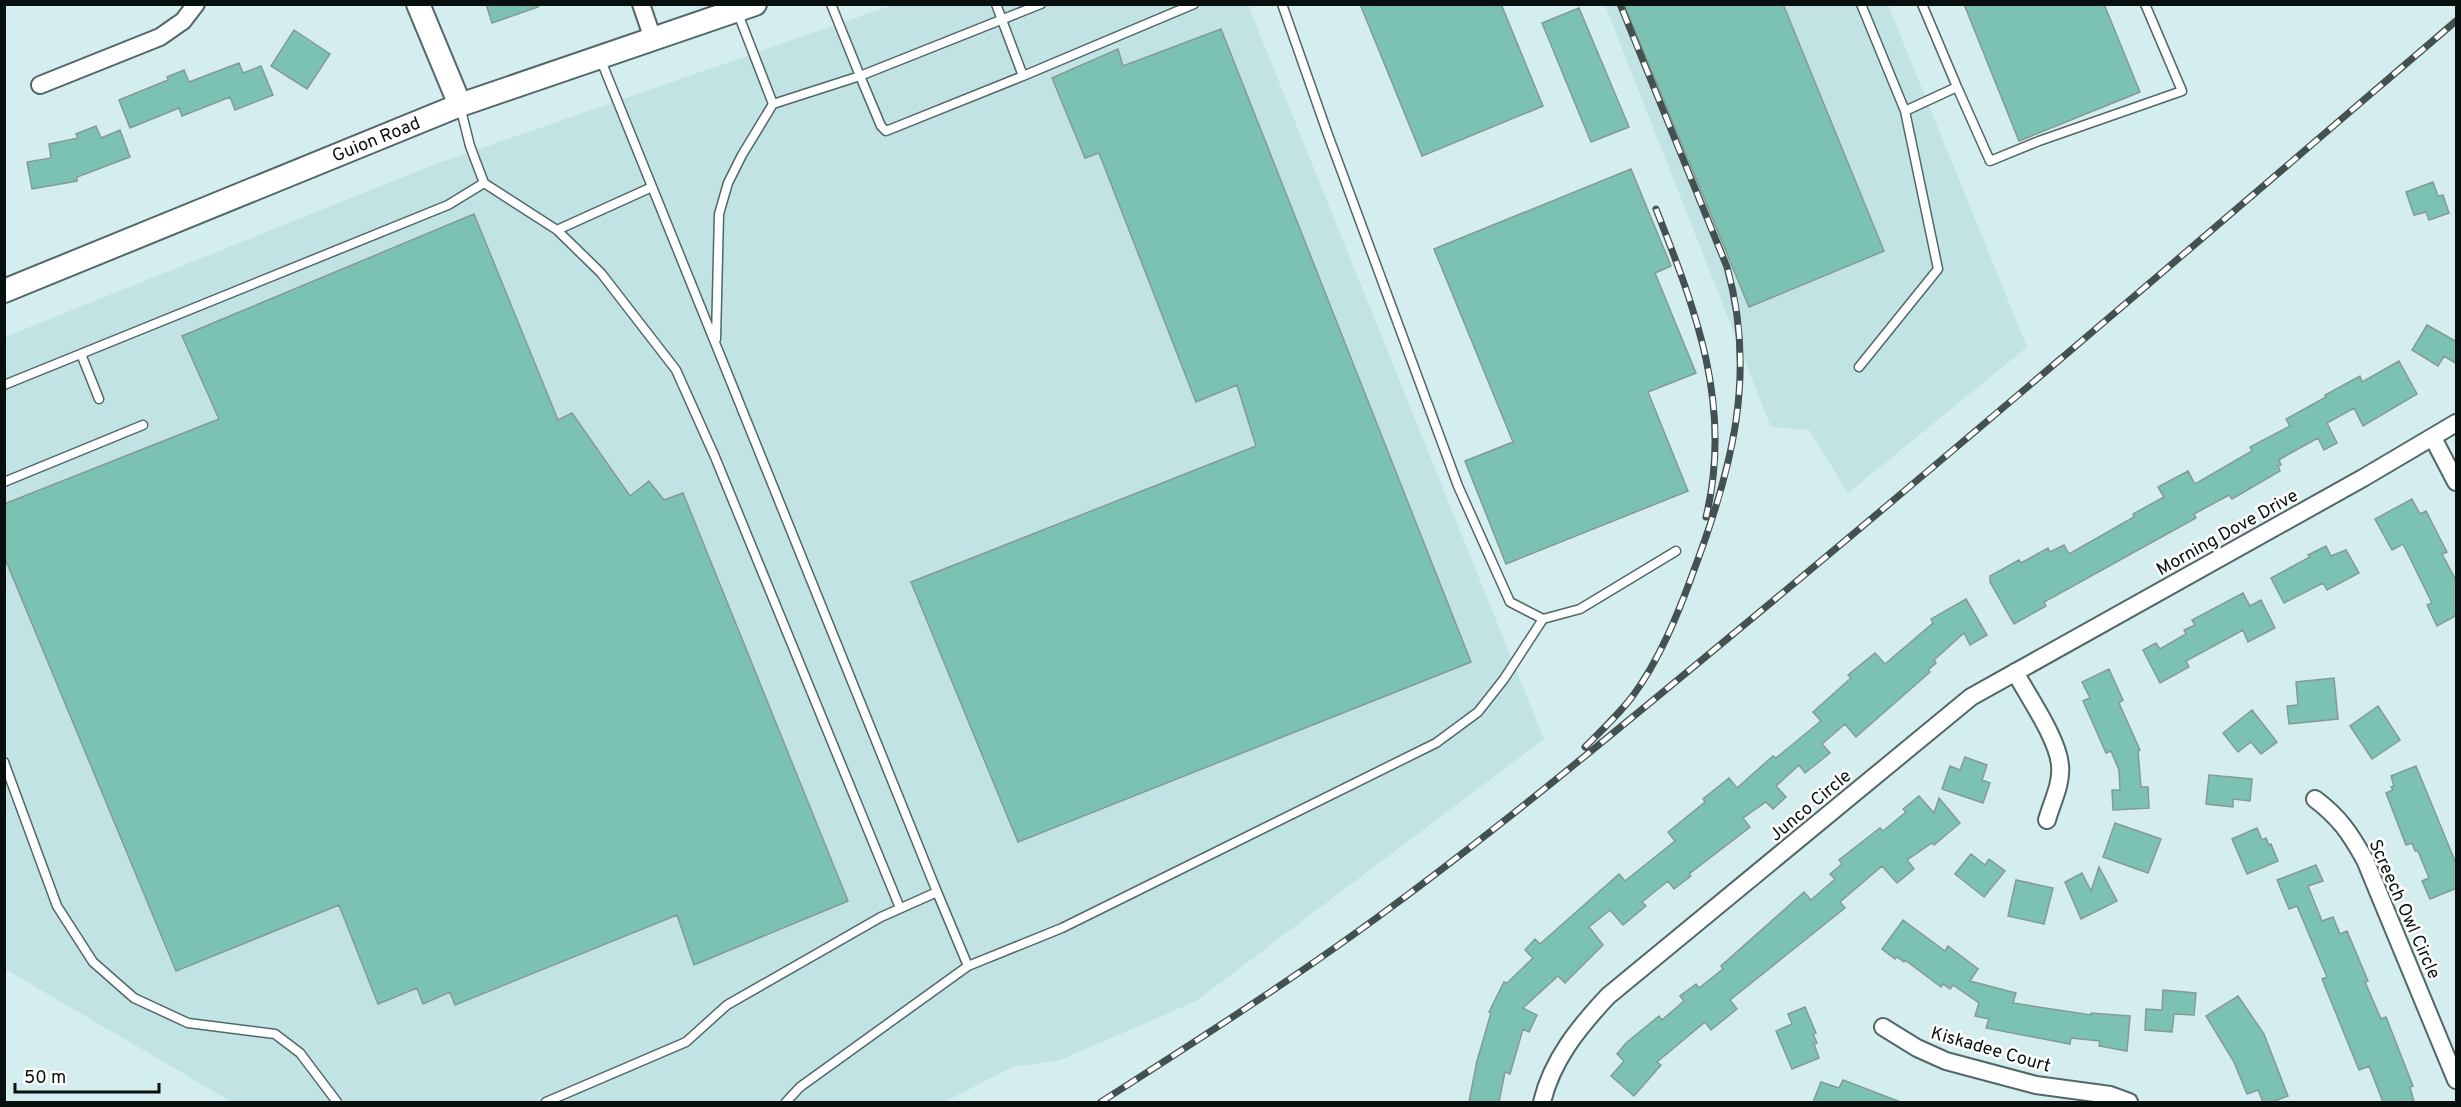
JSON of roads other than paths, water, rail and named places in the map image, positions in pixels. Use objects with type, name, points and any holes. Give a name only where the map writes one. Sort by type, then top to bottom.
[{"type":"street","points":[[40,85],[160,37],[183,21],[196,4]]},
{"type":"street","points":[[418,4],[460,105]]},
{"type":"street","points":[[641,4],[653,39]]},
{"type":"street","name":"Guion Road","points":[[4,291],[460,105],[746,8]]},
{"type":"street","name":"Morning Dove Drive","points":[[2015,672],[2457,423]]},
{"type":"street","points":[[2433,438],[2457,482]]},
{"type":"street","points":[[2015,672],[2050,735],[2060,764],[2058,785],[2047,820]]},
{"type":"street","name":"Junco Circle","points":[[1542,1102],[1552,1075],[1568,1044],[1608,996],[1971,697],[2015,672]]},
{"type":"street","name":"Screech Owl Circle","points":[[2315,799],[2334,813],[2348,829],[2365,860],[2457,1080]]},
{"type":"street","name":"Kiskadee Court","points":[[1883,1027],[1917,1048],[1946,1061],[2037,1085],[2110,1095],[2129,1102]]},
{"type":"lane","points":[[831,4],[881,126],[886,131],[1194,4]]},
{"type":"lane","points":[[996,4],[1023,76]]},
{"type":"lane","points":[[716,345],[718,214],[728,183],[742,155],[773,104],[860,76],[1041,4]]},
{"type":"lane","points":[[1282,4],[1458,486],[1510,603],[1543,620]]},
{"type":"lane","points":[[1859,367],[1938,269],[1905,111],[1861,4]]},
{"type":"lane","points":[[1922,4],[1990,161],[2182,91],[2145,4]]},
{"type":"lane","points":[[746,8],[773,104]]},
{"type":"lane","points":[[600,57],[968,966]]},
{"type":"lane","points":[[1905,111],[1957,87]]},
{"type":"lane","points":[[460,105],[470,146],[484,183],[556,230],[601,273],[676,370],[716,457],[900,908]]},
{"type":"lane","points":[[4,385],[448,205],[484,183]]},
{"type":"lane","points":[[556,230],[652,187]]},
{"type":"lane","points":[[81,354],[99,399]]},
{"type":"lane","points":[[4,482],[143,425]]},
{"type":"lane","points":[[786,1102],[800,1087],[968,966],[1062,928],[1436,743],[1478,712],[1504,679],[1543,620],[1580,609],[1676,551]]},
{"type":"lane","points":[[4,762],[57,906],[93,962],[134,998],[188,1023],[275,1034],[300,1053],[337,1102]]},
{"type":"lane","points":[[546,1102],[686,1042],[727,1005],[880,917],[937,892]]},
{"type":"railway","points":[[1585,747],[1632,697],[1660,652],[1675,620],[1708,532],[1719,495],[1736,421],[1740,383],[1740,345],[1736,307],[1727,267],[1620,4]]},
{"type":"railway","points":[[1101,1102],[1319,959],[1390,908],[1525,804],[1923,475],[2456,21]]},
{"type":"railway","points":[[1656,209],[1697,322],[1713,398],[1715,436],[1713,476],[1706,517]]}]
